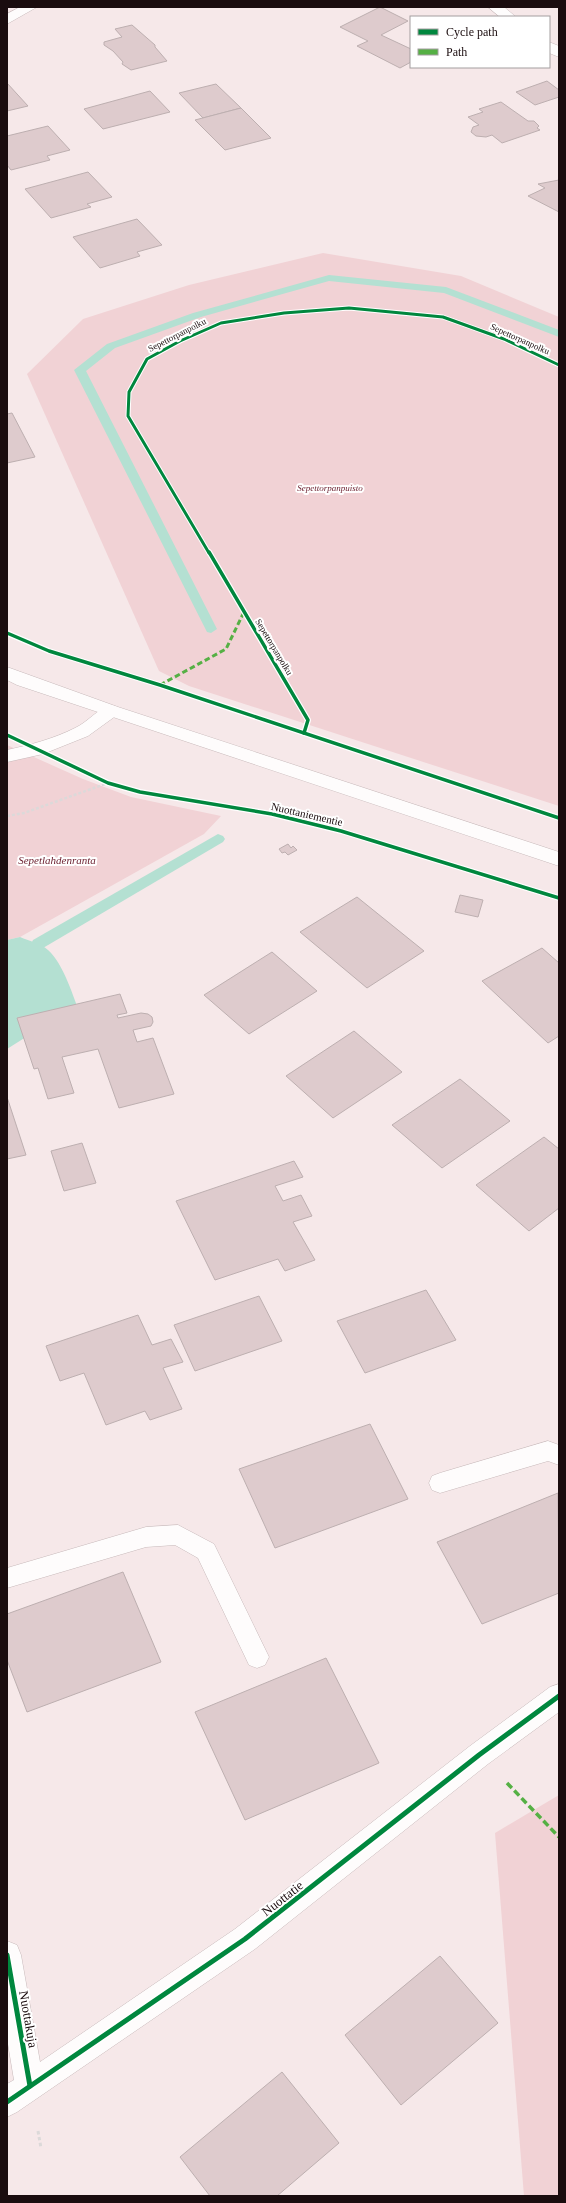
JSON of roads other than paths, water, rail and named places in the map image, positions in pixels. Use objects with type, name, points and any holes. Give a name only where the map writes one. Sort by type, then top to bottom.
[{"type":"street","points":[[7,20],[30,7]]},
{"type":"street","points":[[495,7],[508,16]]},
{"type":"street","points":[[550,47],[559,53]]},
{"type":"street","points":[[7,673],[24,681],[111,711],[559,859]]},
{"type":"street","name":"Nuottatie","points":[[7,2102],[245,1940],[479,1755],[559,1696]]},
{"type":"street","name":"Nuottakuja","points":[[7,1955],[30,2086]]},
{"type":"lane","points":[[7,756],[37,750],[82,732],[111,711]]},
{"type":"lane","points":[[440,1483],[548,1452],[559,1455]]},
{"type":"lane","points":[[7,1578],[146,1536],[178,1535],[206,1551],[257,1657]]},
{"type":"waterway","points":[[211,629],[80,370],[111,346],[197,315],[329,278],[446,290],[559,334]]},
{"type":"waterway","points":[[38,944],[218,839]]},
{"type":"park label","name":"Sepettorpanpuisto","points":[[330,488]]},
{"type":"park label","name":"Sepetlahdenranta","points":[[57,860]]}]
